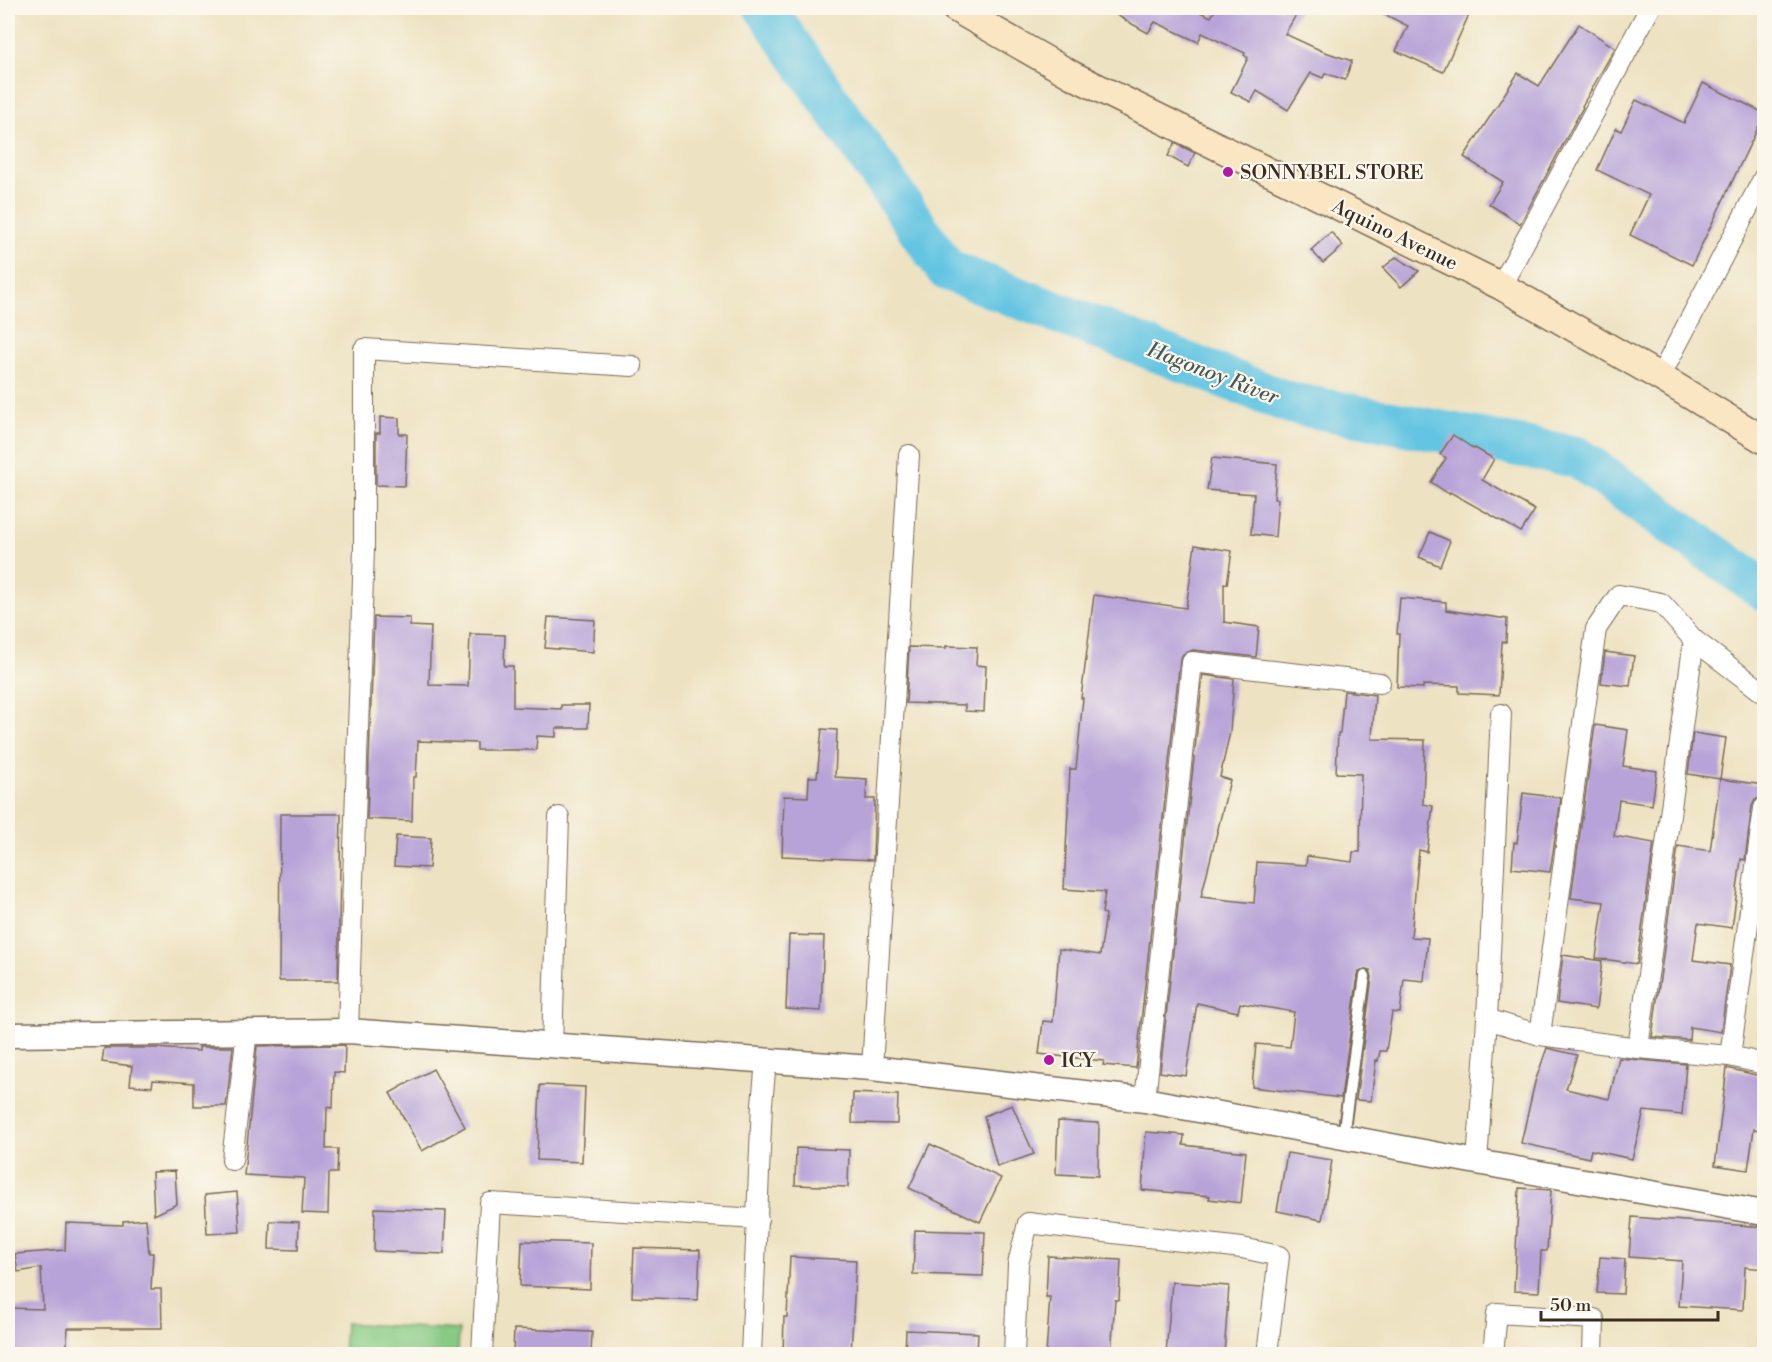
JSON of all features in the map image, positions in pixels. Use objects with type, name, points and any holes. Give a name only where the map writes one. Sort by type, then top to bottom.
[{"type":"main road","name":"Aquino Avenue","points":[[955,8],[1072,75],[1501,286],[1660,377],[1764,440]]},
{"type":"street","points":[[1501,286],[1650,8]]},
{"type":"street","points":[[1660,377],[1764,177]]},
{"type":"street","points":[[348,1031],[364,548],[364,350],[632,366]]},
{"type":"street","points":[[872,1068],[909,455]]},
{"type":"street","points":[[1540,1035],[1596,629],[1619,595],[1661,603],[1694,640],[1764,693]]},
{"type":"street","points":[[1638,1048],[1694,640]]},
{"type":"street","points":[[1145,1100],[1192,662],[1380,683]]},
{"type":"street","points":[[1477,1162],[1487,1019],[1502,714]]},
{"type":"street","points":[[1730,1056],[1764,808]]},
{"type":"street","points":[[552,1046],[559,817]]},
{"type":"street","points":[[1487,1019],[1540,1035],[1638,1048],[1730,1056],[1764,1064]]},
{"type":"street","points":[[232,1160],[247,1031]]},
{"type":"street","points":[[8,1035],[348,1031],[872,1068],[1145,1100],[1764,1213]]},
{"type":"street","points":[[751,1354],[766,1061]]},
{"type":"street","points":[[482,1354],[490,1203],[758,1219]]},
{"type":"street","points":[[1014,1354],[1018,1264],[1028,1223],[1242,1248],[1279,1256],[1267,1354]]},
{"type":"street","points":[[1493,1354],[1497,1313],[1594,1319],[1593,1354]]},
{"type":"lane","points":[[1343,1136],[1365,976]]},
{"type":"green space","points":[[345,1323],[459,1330],[458,1354],[343,1354]]},
{"type":"building","points":[[1104,8],[1191,8],[1211,17],[1216,8],[1300,8],[1285,34],[1322,51],[1352,61],[1345,80],[1325,73],[1323,78],[1311,73],[1288,110],[1257,91],[1251,102],[1231,92],[1248,58],[1244,55],[1245,53],[1202,33],[1198,42],[1155,22],[1148,33]]},
{"type":"building","points":[[1372,8],[1472,8],[1443,72],[1396,51],[1408,26]]},
{"type":"building","points":[[1579,24],[1615,48],[1520,224],[1489,204],[1503,182],[1464,157],[1518,73],[1539,86]]},
{"type":"building","points":[[1703,83],[1764,115],[1692,265],[1630,235],[1649,195],[1597,170],[1616,128],[1621,131],[1636,100],[1684,123]]},
{"type":"building","points":[[1175,143],[1195,153],[1188,167],[1168,156]]},
{"type":"building","points":[[1331,232],[1343,246],[1323,263],[1311,250]]},
{"type":"building","points":[[1396,257],[1419,271],[1401,287],[1383,268]]},
{"type":"building","points":[[380,417],[399,418],[399,434],[407,434],[405,486],[376,485],[376,433],[380,433]]},
{"type":"building","points":[[1453,435],[1494,459],[1482,480],[1535,510],[1521,532],[1431,482],[1446,458],[1440,454]]},
{"type":"building","points":[[1212,458],[1277,464],[1274,499],[1278,499],[1275,537],[1251,534],[1254,494],[1207,490]]},
{"type":"building","points":[[1430,532],[1450,541],[1440,566],[1419,557]]},
{"type":"building","points":[[1195,545],[1232,551],[1227,584],[1224,583],[1224,622],[1259,627],[1256,657],[1193,650],[1183,654],[1180,660],[1136,1068],[1103,1065],[1104,1061],[1039,1054],[1043,1021],[1053,1022],[1059,949],[1100,955],[1106,914],[1102,913],[1105,892],[1064,889],[1070,769],[1076,769],[1083,698],[1081,698],[1094,595],[1186,608]]},
{"type":"building","points":[[1400,598],[1446,602],[1446,610],[1507,619],[1506,642],[1502,642],[1499,695],[1459,693],[1459,686],[1397,687]]},
{"type":"building","points":[[374,617],[410,618],[410,626],[431,627],[429,685],[468,686],[470,634],[505,635],[504,666],[513,666],[513,707],[561,709],[561,705],[589,705],[588,728],[556,728],[556,737],[537,736],[536,750],[477,750],[477,743],[418,741],[416,777],[413,777],[412,821],[367,819]]},
{"type":"building","points":[[548,617],[595,620],[593,652],[545,648]]},
{"type":"building","points":[[946,646],[977,647],[976,665],[986,666],[984,712],[965,711],[965,705],[906,703],[909,647],[946,648]]},
{"type":"building","points":[[1605,652],[1634,656],[1630,686],[1601,683]]},
{"type":"building","points":[[1203,675],[1234,679],[1230,732],[1220,777],[1230,780],[1201,897],[1254,903],[1257,862],[1306,865],[1307,856],[1352,862],[1353,852],[1360,852],[1361,774],[1336,773],[1338,733],[1340,733],[1344,691],[1375,695],[1372,739],[1425,740],[1423,804],[1433,806],[1427,852],[1419,850],[1411,937],[1428,938],[1424,981],[1404,979],[1400,1013],[1392,1012],[1386,1051],[1380,1051],[1378,1061],[1376,1060],[1371,1101],[1356,1100],[1372,977],[1370,970],[1365,969],[1359,971],[1358,975],[1341,1098],[1252,1087],[1256,1044],[1290,1047],[1294,1012],[1240,1003],[1238,1012],[1197,1003],[1186,1076],[1160,1072]]},
{"type":"building","points":[[1595,725],[1628,730],[1623,766],[1657,771],[1652,805],[1619,800],[1614,836],[1654,843],[1637,964],[1596,958],[1604,902],[1571,898]]},
{"type":"building","points":[[822,729],[837,730],[835,777],[867,779],[866,799],[875,799],[873,860],[782,856],[784,796],[808,797],[809,777],[817,777]]},
{"type":"building","points":[[1693,733],[1726,738],[1720,779],[1688,774]]},
{"type":"building","points":[[1720,779],[1764,785],[1764,796],[1755,800],[1752,806],[1745,860],[1741,859],[1732,928],[1698,923],[1693,960],[1730,965],[1721,1032],[1690,1027],[1689,1040],[1652,1037],[1678,846],[1710,851]]},
{"type":"building","points":[[1523,793],[1561,798],[1550,872],[1512,868]]},
{"type":"building","points":[[280,814],[341,814],[338,981],[279,981]]},
{"type":"building","points":[[396,836],[431,838],[429,868],[394,866]]},
{"type":"building","points":[[789,935],[824,936],[821,1011],[786,1009]]},
{"type":"building","points":[[1563,955],[1602,961],[1596,1009],[1557,1003]]},
{"type":"building","points":[[345,1045],[344,1073],[334,1072],[333,1108],[327,1107],[326,1149],[338,1149],[337,1173],[329,1173],[328,1214],[302,1213],[304,1178],[244,1175],[257,1046]]},
{"type":"building","points":[[199,1047],[233,1047],[226,1106],[194,1106],[194,1083],[153,1080],[152,1087],[130,1085],[132,1066],[102,1062],[104,1048],[199,1051]]},
{"type":"building","points":[[1547,1048],[1577,1055],[1566,1089],[1609,1099],[1619,1058],[1686,1064],[1682,1115],[1644,1111],[1632,1159],[1591,1150],[1589,1158],[1521,1143],[1535,1082]]},
{"type":"building","points":[[1727,1068],[1764,1077],[1764,1131],[1754,1129],[1748,1170],[1715,1165]]},
{"type":"building","points":[[433,1069],[465,1127],[422,1151],[390,1093]]},
{"type":"building","points":[[540,1085],[585,1087],[582,1162],[537,1160]]},
{"type":"building","points":[[853,1093],[898,1095],[897,1124],[852,1123]]},
{"type":"building","points":[[1012,1105],[1034,1154],[997,1167],[984,1116]]},
{"type":"building","points":[[1058,1121],[1099,1123],[1098,1176],[1056,1174]]},
{"type":"building","points":[[1146,1132],[1184,1135],[1183,1145],[1246,1152],[1241,1203],[1209,1199],[1210,1196],[1142,1190]]},
{"type":"building","points":[[930,1144],[1001,1178],[980,1222],[909,1188]]},
{"type":"building","points":[[796,1148],[849,1150],[848,1187],[795,1185]]},
{"type":"building","points":[[1287,1153],[1332,1160],[1322,1220],[1277,1211]]},
{"type":"building","points":[[175,1171],[177,1204],[154,1215],[152,1172]]},
{"type":"building","points":[[1519,1188],[1551,1190],[1547,1251],[1541,1251],[1539,1292],[1514,1291]]},
{"type":"building","points":[[237,1192],[240,1232],[207,1234],[205,1195]]},
{"type":"building","points":[[375,1208],[446,1211],[444,1254],[374,1251]]},
{"type":"building","points":[[1632,1217],[1764,1227],[1764,1269],[1745,1267],[1743,1310],[1679,1306],[1682,1261],[1629,1257]]},
{"type":"building","points":[[146,1219],[149,1253],[153,1253],[151,1289],[161,1289],[162,1328],[68,1328],[66,1354],[8,1354],[8,1308],[43,1309],[41,1268],[18,1272],[15,1254],[65,1250],[66,1223],[123,1225],[123,1221]]},
{"type":"building","points":[[270,1221],[299,1222],[298,1250],[269,1249]]},
{"type":"building","points":[[915,1230],[985,1232],[983,1276],[913,1274]]},
{"type":"building","points":[[522,1241],[591,1243],[590,1289],[520,1286]]},
{"type":"building","points":[[634,1248],[700,1250],[698,1300],[632,1297]]},
{"type":"building","points":[[1048,1256],[1121,1260],[1119,1300],[1115,1300],[1111,1354],[1046,1354],[1050,1297],[1046,1297]]},
{"type":"building","points":[[790,1257],[856,1260],[851,1354],[783,1354]]},
{"type":"building","points":[[1600,1257],[1625,1259],[1623,1294],[1597,1293]]},
{"type":"building","points":[[1172,1282],[1229,1286],[1224,1354],[1166,1354]]},
{"type":"building","points":[[514,1329],[592,1332],[591,1354],[513,1354]]},
{"type":"building","points":[[906,1330],[978,1333],[977,1354],[905,1354]]},
{"type":"waterway","name":"Hagonoy River","points":[[765,8],[947,270],[1290,403],[1577,457],[1764,590]]},
{"type":"place","name":"SONNYBEL STORE","points":[[1228,172]]},
{"type":"place","name":"ICY","points":[[1049,1060]]}]
